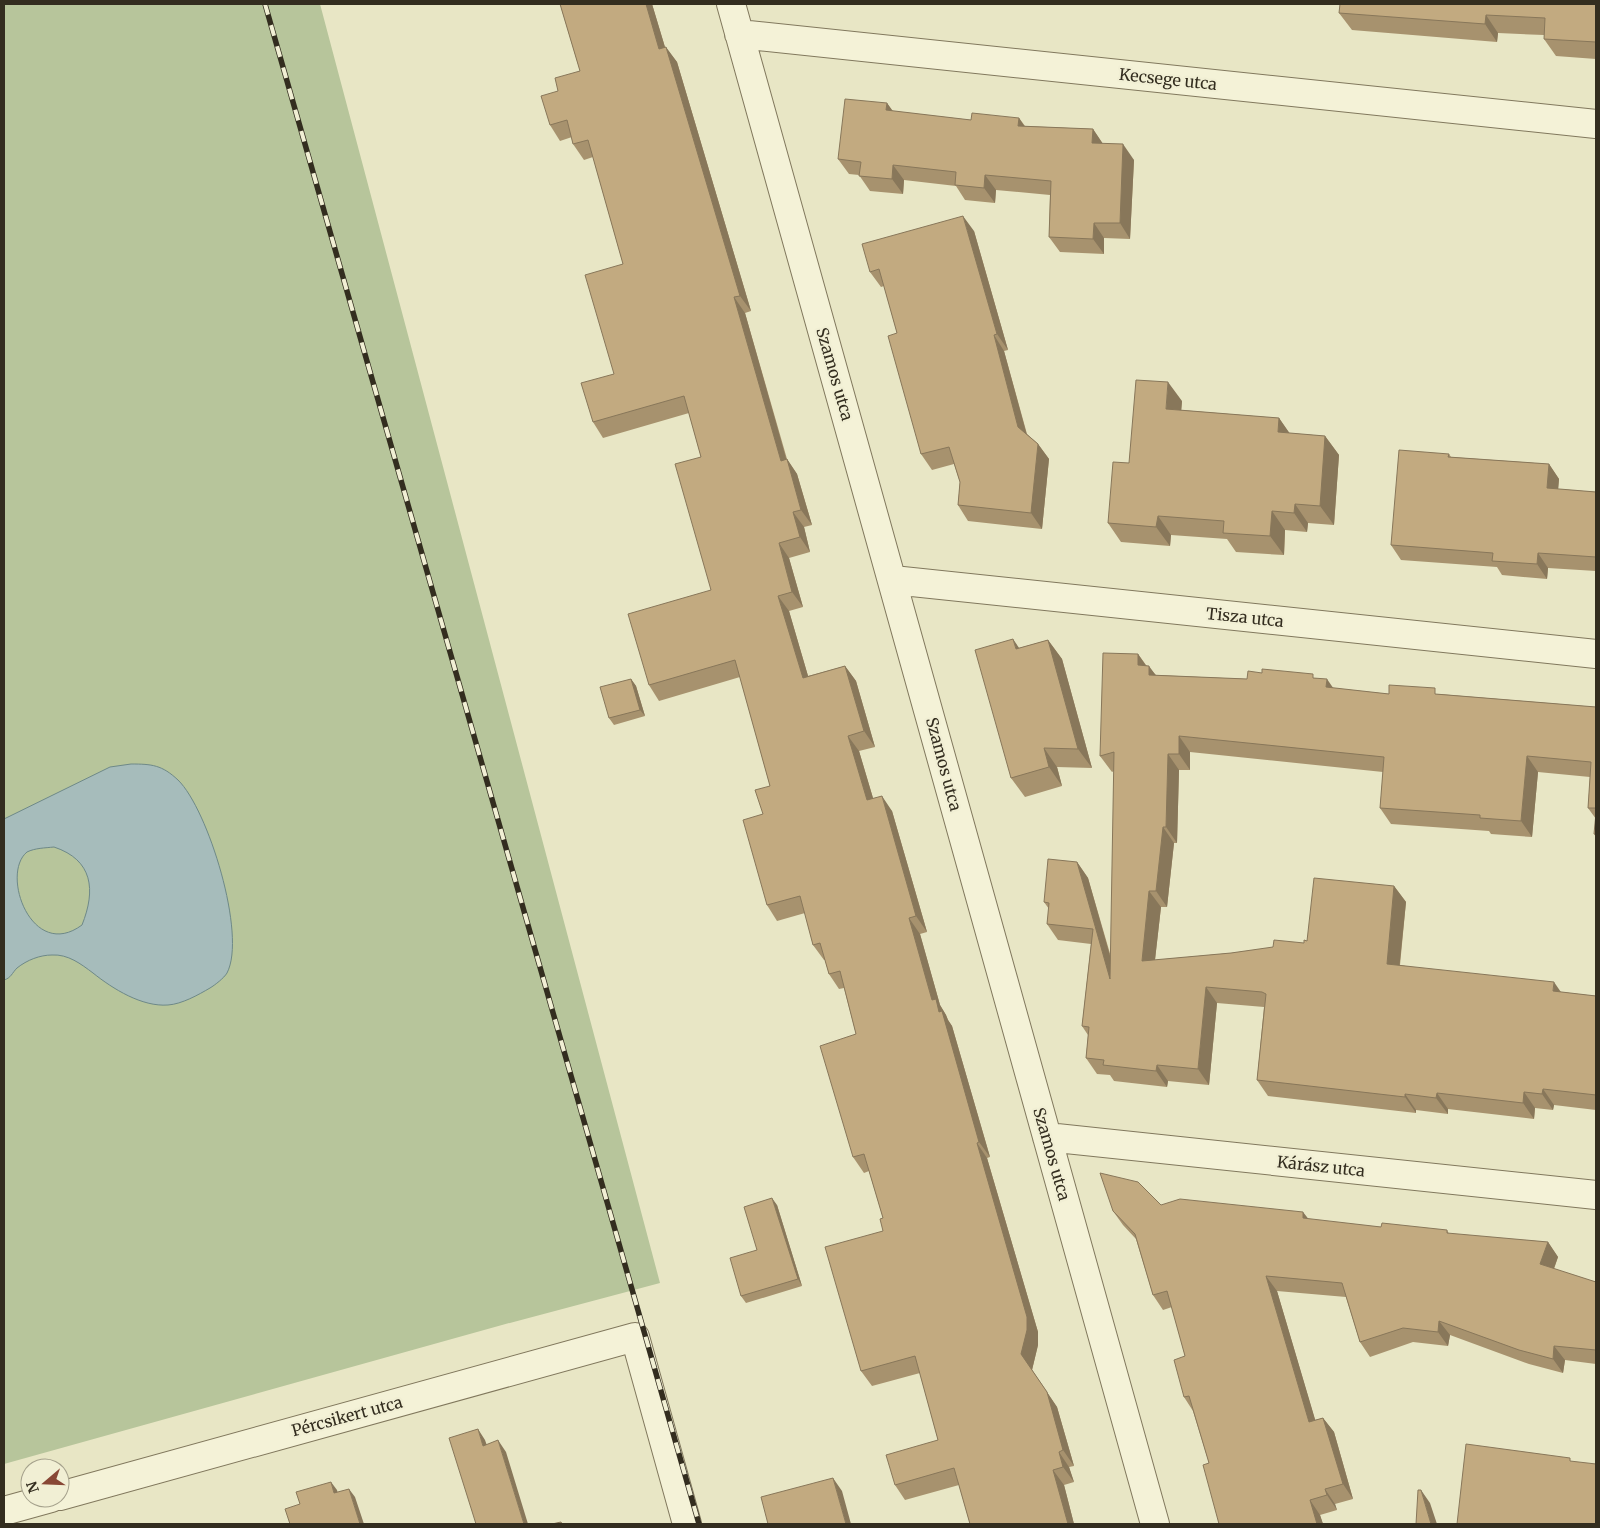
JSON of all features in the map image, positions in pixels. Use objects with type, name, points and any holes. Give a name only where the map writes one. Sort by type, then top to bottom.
[{"type":"street","name":"Szamos utca","points":[[731,4],[1155,1524]]},
{"type":"street","name":"Kecsege utca","points":[[739,34],[1596,124]]},
{"type":"street","name":"Tisza utca","points":[[893,580],[1596,654]]},
{"type":"street","name":"Kárász utca","points":[[1047,1137],[1596,1195]]},
{"type":"street","name":"Pércsikert utca","points":[[70,1493],[635,1337],[687,1524]]},
{"type":"street","points":[[4,1511],[20,1507]]},
{"type":"green space","points":[[4,4],[320,4],[660,1283],[502,1325],[4,1464]]},
{"type":"shaded area","points":[[131,764],[151,765],[162,768],[178,780],[190,795],[201,817],[221,873],[232,931],[232,955],[227,973],[210,988],[179,1003],[158,1005],[138,1000],[110,985],[74,960],[58,955],[47,955],[29,960],[4,980],[4,819],[110,767]],"holes":[[[54,847],[67,853],[84,868],[90,888],[89,900],[82,925],[64,933],[49,932],[36,924],[26,911],[19,895],[17,878],[20,863],[27,852],[37,849]]]},
{"type":"building","points":[[560,4],[646,4],[659,49],[666,47],[740,296],[734,297],[781,461],[787,459],[801,510],[793,512],[800,537],[779,543],[792,592],[778,596],[803,678],[845,666],[864,731],[848,736],[867,800],[882,796],[916,916],[909,918],[932,1000],[936,999],[939,1012],[942,1011],[979,1142],[977,1143],[1027,1317],[1027,1330],[1021,1354],[1047,1392],[1063,1450],[1059,1452],[1063,1467],[1053,1470],[1068,1524],[970,1524],[954,1468],[895,1485],[886,1455],[938,1440],[915,1356],[861,1371],[825,1247],[883,1231],[880,1219],[883,1218],[864,1154],[853,1157],[820,1046],[856,1034],[840,971],[829,974],[820,943],[813,945],[800,896],[767,905],[743,820],[763,814],[755,790],[770,786],[735,660],[649,685],[628,614],[711,590],[675,464],[701,457],[684,396],[593,422],[581,383],[614,374],[585,275],[623,264],[588,140],[573,144],[567,120],[550,125],[541,96],[558,91],[555,78],[580,71]]},
{"type":"building","points":[[1340,4],[1596,4],[1596,42],[1544,39],[1545,18],[1486,15],[1485,24],[1339,13]]},
{"type":"building","points":[[845,99],[887,103],[886,110],[971,120],[972,113],[1019,118],[1018,126],[1093,129],[1092,143],[1123,144],[1120,223],[1094,223],[1093,239],[1049,237],[1051,181],[985,175],[984,188],[955,185],[956,172],[893,165],[892,179],[859,176],[861,162],[838,159]]},
{"type":"building","points":[[963,216],[997,334],[994,335],[1018,427],[1038,444],[1031,513],[958,505],[960,482],[949,447],[921,454],[888,336],[897,333],[879,269],[870,272],[862,244]]},
{"type":"building","points":[[1136,380],[1168,382],[1166,409],[1279,418],[1278,432],[1325,436],[1320,506],[1295,504],[1294,513],[1272,511],[1270,536],[1223,533],[1224,521],[1158,516],[1156,527],[1108,523],[1113,462],[1129,463]]},
{"type":"building","points":[[1399,450],[1449,454],[1448,457],[1549,464],[1547,488],[1596,492],[1596,557],[1538,553],[1537,564],[1492,561],[1493,553],[1391,545]]},
{"type":"building","points":[[1013,639],[1016,649],[1048,640],[1078,749],[1044,748],[1049,767],[1011,778],[975,650]]},
{"type":"building","points":[[1103,653],[1138,654],[1138,665],[1149,666],[1149,675],[1247,679],[1248,671],[1262,673],[1262,669],[1313,674],[1313,678],[1327,679],[1326,687],[1389,694],[1389,685],[1435,688],[1435,694],[1596,707],[1596,808],[1588,808],[1591,762],[1527,756],[1521,821],[1480,818],[1480,815],[1380,808],[1384,757],[1179,736],[1179,754],[1168,754],[1166,827],[1163,827],[1156,891],[1149,891],[1142,961],[1231,953],[1273,947],[1274,940],[1304,943],[1304,940],[1307,941],[1314,878],[1394,886],[1387,964],[1554,982],[1553,991],[1596,996],[1596,1095],[1543,1089],[1542,1094],[1524,1092],[1523,1103],[1437,1093],[1436,1098],[1405,1094],[1405,1097],[1257,1080],[1266,994],[1262,992],[1206,987],[1198,1069],[1157,1065],[1156,1071],[1103,1065],[1104,1060],[1086,1058],[1089,1027],[1082,1026],[1093,929],[1047,924],[1049,903],[1044,902],[1048,859],[1077,862],[1110,979],[1114,752],[1100,756]]},
{"type":"building","points":[[631,679],[640,710],[609,718],[600,687]]},
{"type":"building","points":[[1596,813],[1596,834],[1594,834]]},
{"type":"building","points":[[1100,1173],[1138,1182],[1161,1205],[1180,1199],[1303,1212],[1303,1218],[1381,1227],[1382,1223],[1447,1230],[1447,1233],[1548,1242],[1540,1264],[1596,1282],[1596,1350],[1554,1346],[1553,1359],[1519,1350],[1439,1321],[1438,1332],[1403,1328],[1360,1342],[1342,1283],[1266,1276],[1309,1422],[1323,1418],[1343,1484],[1325,1489],[1327,1495],[1310,1500],[1317,1524],[1219,1524],[1203,1465],[1209,1463],[1189,1396],[1184,1397],[1174,1360],[1185,1356],[1167,1291],[1153,1295],[1135,1234],[1113,1211]]},
{"type":"building","points":[[772,1198],[798,1279],[741,1296],[730,1258],[757,1250],[744,1207]]},
{"type":"building","points":[[478,1429],[483,1446],[498,1440],[524,1524],[476,1524],[449,1438]]},
{"type":"building","points":[[1466,1444],[1570,1458],[1570,1461],[1596,1464],[1596,1524],[1457,1524]]},
{"type":"building","points":[[833,1478],[846,1524],[768,1524],[761,1497]]},
{"type":"building","points":[[331,1482],[334,1493],[349,1489],[360,1524],[290,1524],[285,1509],[300,1504],[296,1492]]},
{"type":"building","points":[[1418,1490],[1421,1490],[1431,1524],[1416,1524]]},
{"type":"railway","points":[[265,4],[699,1524]]}]
